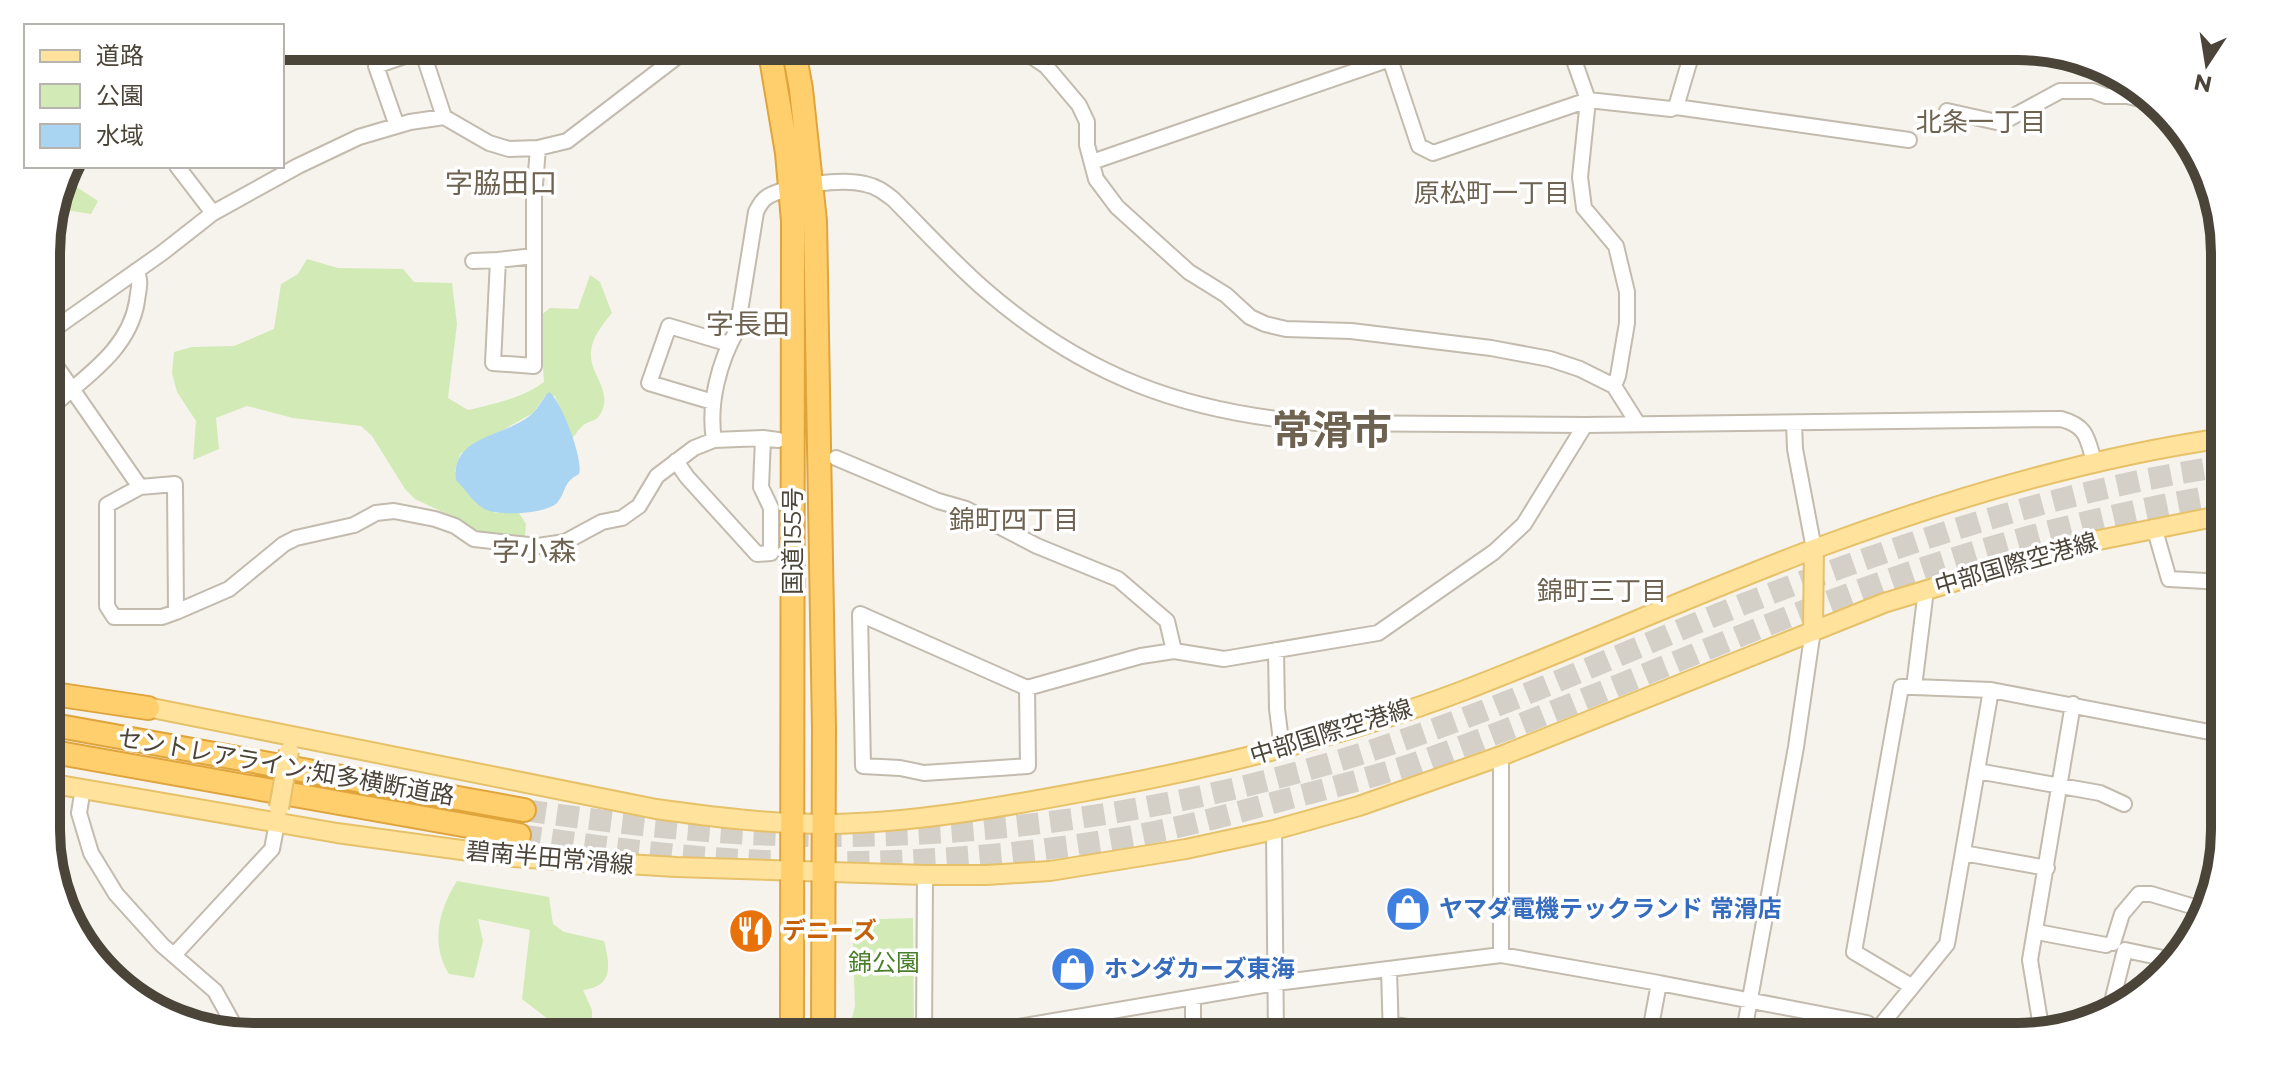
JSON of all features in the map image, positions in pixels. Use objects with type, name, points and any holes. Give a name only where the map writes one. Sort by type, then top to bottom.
[{"type":"highway","name":"国道155号","points":[[772,60],[801,187],[815,221],[825,824],[823,1023]]},
{"type":"highway","name":"国道155号","points":[[792,1023],[793,221],[801,187],[801,89],[796,60]]},
{"type":"highway","points":[[60,695],[148,708]]},
{"type":"highway","name":"セントレアライン;知多横断道路","points":[[60,726],[524,810]]},
{"type":"highway","name":"セントレアライン;知多横断道路","points":[[60,753],[519,835]]},
{"type":"main road","name":"中部国際空港線","points":[[825,824],[872,822],[1001,806],[1160,777],[1282,749],[1465,690],[1814,549],[1965,499],[2094,461],[2211,440]]},
{"type":"main road","name":"中部国際空港線","points":[[825,872],[986,875],[1050,871],[1186,849],[1274,830],[1359,806],[1501,756],[1813,630],[1926,590],[2079,544],[2211,517]]},
{"type":"main road","points":[[1813,630],[1814,549]]},
{"type":"main road","points":[[60,687],[290,743],[656,809],[706,816],[825,824]]},
{"type":"main road","points":[[278,816],[290,743]]},
{"type":"main road","name":"碧南半田常滑線","points":[[60,785],[278,816],[392,842],[513,857],[825,872]]},
{"type":"street","points":[[393,60],[376,66],[397,126]]},
{"type":"street","points":[[425,60],[444,117]]},
{"type":"street","points":[[60,325],[213,213],[359,137],[444,117],[489,143],[509,149],[538,148],[567,141],[673,60]]},
{"type":"street","points":[[1037,60],[1046,66],[1079,105],[1087,122],[1087,145],[1096,179],[1117,207],[1189,272],[1226,295],[1250,317],[1286,329],[1351,331],[1491,348],[1550,359],[1580,369],[1614,386],[1638,424]]},
{"type":"street","points":[[1092,162],[1387,60]]},
{"type":"street","points":[[1390,60],[1419,146],[1433,153],[1588,100],[1676,107],[1909,140]]},
{"type":"street","points":[[1574,60],[1588,100],[1580,177],[1584,208],[1616,246],[1627,292],[1627,323],[1614,386]]},
{"type":"street","points":[[1676,107],[1690,60]]},
{"type":"street","points":[[1947,111],[2001,123],[2060,91],[2093,91],[2106,96],[2132,97]]},
{"type":"street","points":[[498,260],[493,363],[534,366],[534,197],[538,148]]},
{"type":"street","points":[[179,168],[213,213]]},
{"type":"street","points":[[714,440],[711,425],[713,402],[729,344],[737,330],[756,212],[761,201],[769,195],[801,187],[850,182],[880,189],[981,287],[1047,337],[1119,379],[1195,405],[1277,420],[1316,423],[1585,425],[2061,419],[2075,423],[2086,434],[2094,461]]},
{"type":"street","points":[[473,261],[534,256]]},
{"type":"street","points":[[60,400],[105,359],[132,323],[140,279],[136,271]]},
{"type":"street","points":[[713,402],[649,383],[669,326],[729,344]]},
{"type":"street","points":[[60,372],[140,487]]},
{"type":"street","points":[[1794,423],[1795,449],[1814,549]]},
{"type":"street","points":[[1027,688],[1028,766],[924,773],[863,766],[860,614],[1027,688],[1141,656],[1174,651],[1224,659],[1378,633],[1494,552],[1524,524],[1585,425]]},
{"type":"street","points":[[176,612],[175,484],[140,487],[107,505],[107,606],[114,617],[162,617],[176,612],[229,589],[284,544],[296,538],[354,525],[376,513],[394,511],[435,519],[455,526],[474,539],[538,546],[565,542],[602,522],[622,518],[639,506],[657,476],[676,461],[694,448],[714,440],[771,439],[761,487],[771,508],[771,553],[757,554],[676,461]]},
{"type":"street","points":[[836,458],[938,501],[966,509],[1037,546],[1118,579],[1167,621],[1174,651]]},
{"type":"street","points":[[2154,527],[2169,579],[2211,581]]},
{"type":"street","points":[[1914,687],[1926,590]]},
{"type":"street","points":[[1745,1023],[1796,747],[1813,630]]},
{"type":"street","points":[[1276,650],[1277,709],[1282,749]]},
{"type":"street","points":[[1911,986],[1854,952],[1901,687],[1991,690],[2211,732]]},
{"type":"street","points":[[1887,1023],[1911,986],[1947,944],[1991,690]]},
{"type":"street","points":[[2040,1022],[2030,960],[2073,704]]},
{"type":"street","points":[[1501,756],[1501,955]]},
{"type":"street","points":[[1977,771],[2100,793],[2124,804]]},
{"type":"street","points":[[83,788],[79,813],[91,853],[116,894],[174,955],[215,991],[232,1021]]},
{"type":"street","points":[[174,955],[272,849],[278,816]]},
{"type":"street","points":[[1274,830],[1276,1023]]},
{"type":"street","points":[[1963,853],[2047,868]]},
{"type":"street","points":[[924,1023],[925,875]]},
{"type":"street","points":[[2037,932],[2109,944],[2122,914],[2139,894],[2151,894],[2195,907]]},
{"type":"street","points":[[2113,998],[2125,950],[2163,958]]},
{"type":"street","points":[[1042,1023],[1276,983],[1501,955],[1867,1023]]},
{"type":"street","points":[[1389,970],[1390,1023]]},
{"type":"street","points":[[1652,1023],[1659,983]]},
{"type":"street","points":[[1193,997],[1193,1023]]},
{"type":"green space","points":[[73,185],[98,201],[91,214],[66,210]]},
{"type":"green space","points":[[307,259],[338,268],[403,269],[414,282],[452,283],[457,324],[448,398],[468,410],[517,396],[544,382],[540,316],[550,308],[578,309],[590,275],[600,282],[612,313],[596,336],[591,352],[593,368],[604,397],[599,416],[583,425],[572,439],[555,396],[545,396],[533,413],[460,454],[455,471],[495,513],[519,513],[526,524],[525,536],[512,541],[478,534],[462,521],[415,499],[405,489],[372,436],[361,426],[293,418],[247,406],[216,418],[219,449],[193,460],[196,421],[177,392],[172,373],[174,352],[192,347],[234,346],[274,329],[281,284],[298,274]]},
{"type":"green space","points":[[457,881],[549,897],[553,924],[564,932],[604,941],[608,958],[605,979],[593,988],[583,990],[592,1010],[592,1023],[553,1023],[522,999],[530,930],[478,919],[483,941],[474,978],[449,974],[443,963],[438,939],[445,903]]},
{"type":"green space","name":"錦公園","points":[[913,918],[914,1023],[851,1023],[855,1006],[852,920]]},
{"type":"water","points":[[549,392],[570,431],[578,456],[579,474],[551,507],[509,513],[483,508],[456,480],[462,454],[471,445],[522,421],[533,413]]},
{"type":"tunnel","points":[[524,810],[705,831],[814,836],[887,835],[1032,824],[1177,801],[1319,767],[1433,730],[1741,605],[1918,541],[2101,489],[2211,468]]},
{"type":"tunnel","points":[[519,835],[704,857],[862,862],[1010,853],[1154,832],[1419,762],[1796,614],[1923,568],[2072,525],[2211,496]]},
{"type":"place","name":"ヤマダ電機テックランド 常滑店","points":[[1408,909]]},
{"type":"place","name":"デニーズ","points":[[751,931]]},
{"type":"place","name":"ホンダカーズ東海","points":[[1073,969]]},
{"type":"district","name":"北条一丁目","points":[[1981,122]]},
{"type":"district","name":"字脇田口","points":[[501,183]]},
{"type":"district","name":"原松町一丁目","points":[[1492,193]]},
{"type":"district","name":"字長田","points":[[748,324]]},
{"type":"district","name":"常滑市","points":[[1332,430]]},
{"type":"district","name":"錦町四丁目","points":[[1014,520]]},
{"type":"district","name":"字小森","points":[[534,551]]},
{"type":"district","name":"錦町三丁目","points":[[1602,591]]}]
